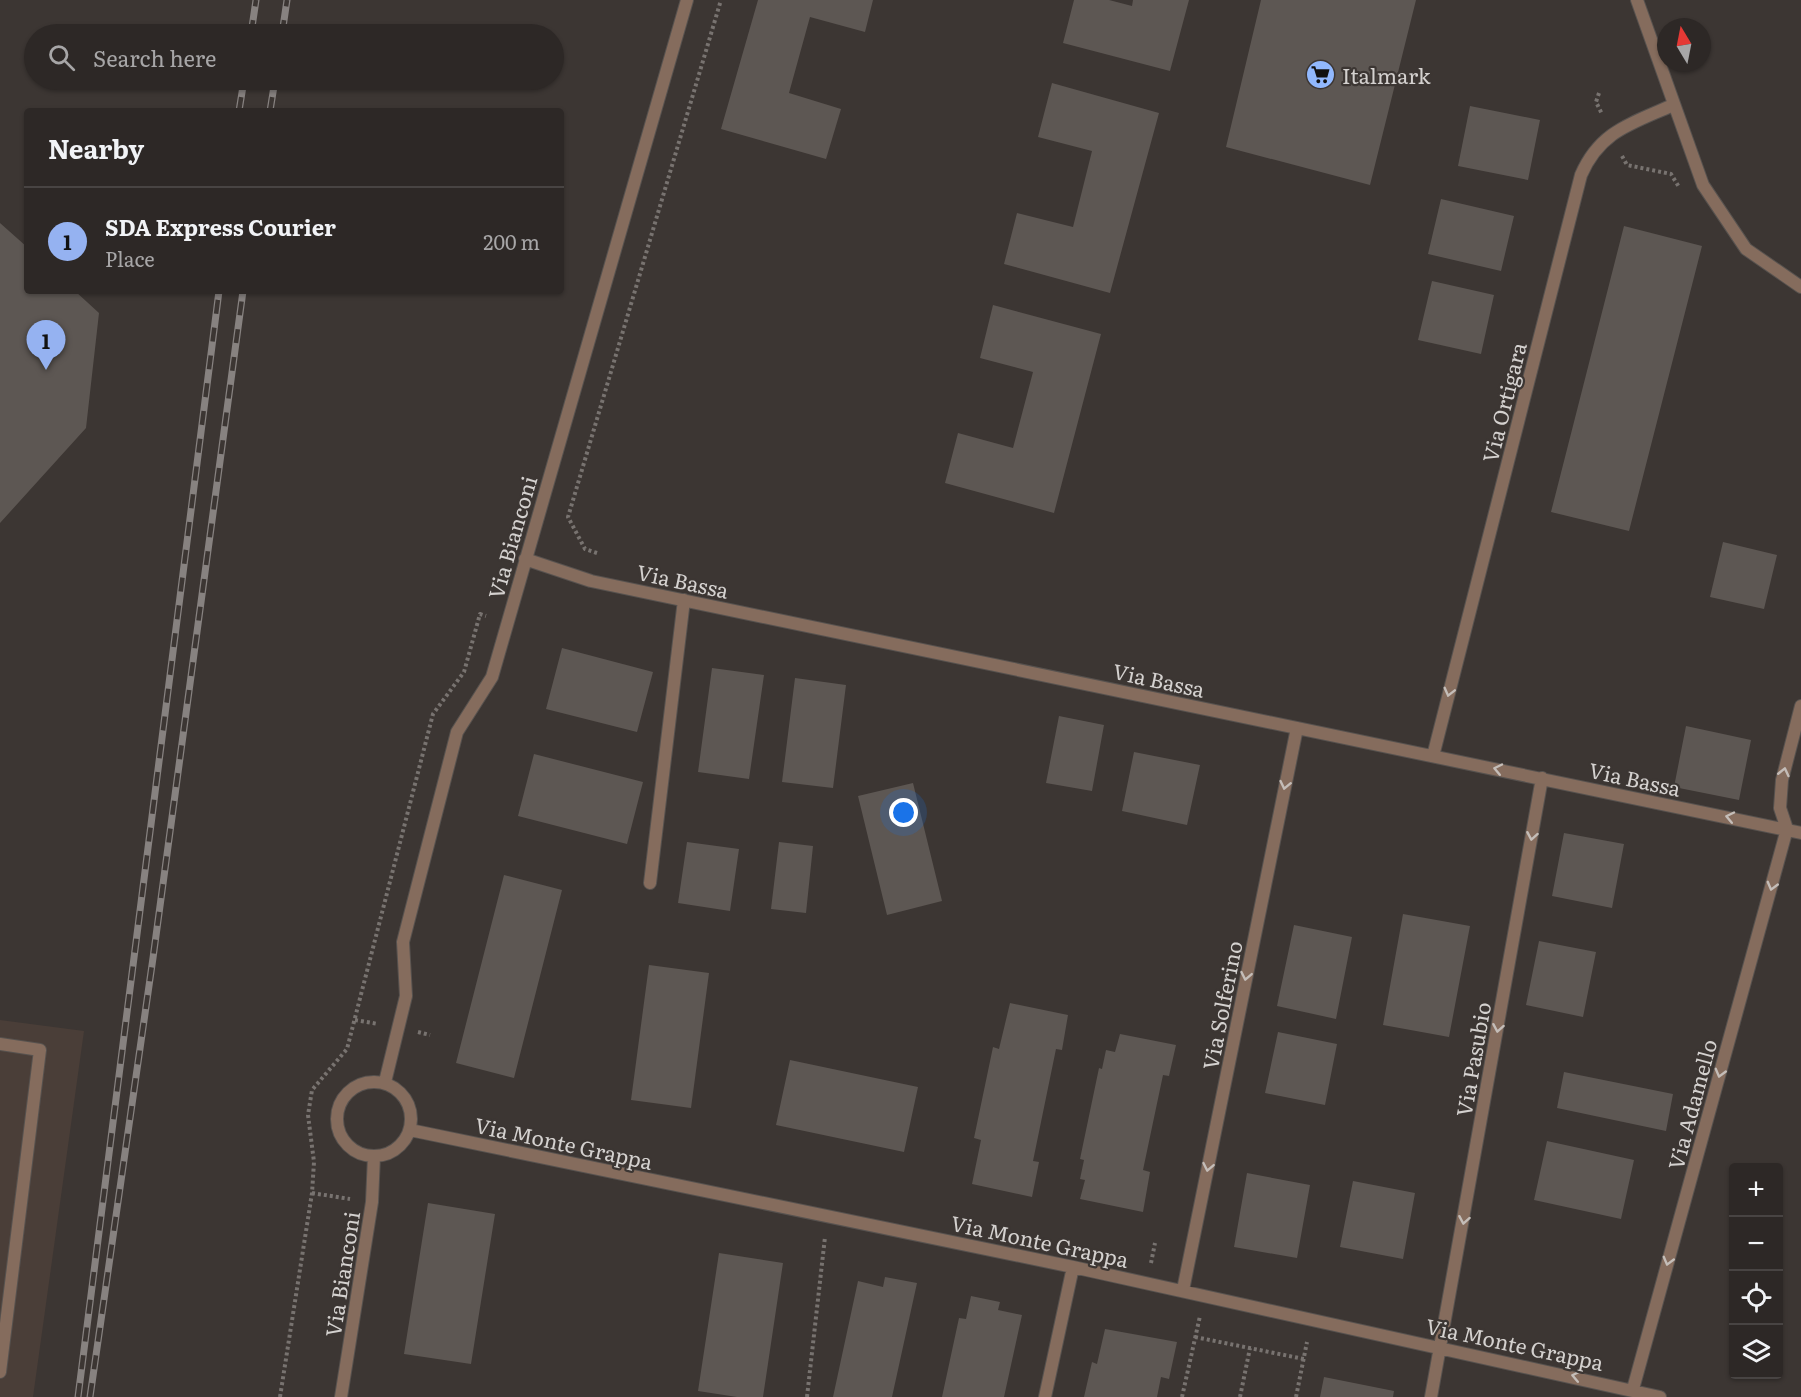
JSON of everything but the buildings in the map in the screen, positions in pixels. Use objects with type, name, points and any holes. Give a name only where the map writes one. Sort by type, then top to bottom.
[{"type":"street","name":"Via Bianconi","points":[[385,1082],[406,996],[403,942],[457,732],[492,677],[687,0]]},
{"type":"street","points":[[1637,0],[1703,185],[1746,249],[1801,287]]},
{"type":"street","name":"Via Ortigara","points":[[1432,756],[1581,175],[1589,156],[1612,135],[1673,105]]},
{"type":"street","name":"Via Bassa","points":[[525,559],[591,581],[1801,833]]},
{"type":"street","points":[[650,883],[684,600]]},
{"type":"street","points":[[1787,829],[1780,808],[1782,780],[1801,706]]},
{"type":"street","name":"Via Solferino","points":[[1183,1290],[1297,728]]},
{"type":"street","name":"Via Pasubio","points":[[1431,1397],[1542,778]]},
{"type":"street","name":"Via Adamello","points":[[1633,1389],[1787,829]]},
{"type":"street","points":[[0,1044],[40,1050],[0,1372]]},
{"type":"street","points":[[372,1081],[385,1082],[400,1092],[410,1106],[410,1130],[396,1149],[386,1155],[361,1154],[350,1148],[337,1126],[337,1114],[341,1101],[348,1091],[372,1081]]},
{"type":"street","name":"Via Monte Grappa","points":[[410,1130],[1183,1290],[1633,1389],[1660,1397]]},
{"type":"street","name":"Via Bianconi","points":[[341,1397],[372,1202],[374,1156]]},
{"type":"street","points":[[1045,1397],[1073,1267]]},
{"type":"path","points":[[597,553],[585,549],[568,517],[721,0]]},
{"type":"path","points":[[1599,93],[1596,102],[1627,165],[1671,174],[1676,184],[1684,190],[1703,185]]},
{"type":"path","points":[[280,1397],[312,1193],[314,1162],[308,1115],[312,1090],[347,1050],[432,714],[464,672],[480,614],[507,620]]},
{"type":"path","points":[[807,1397],[827,1216]]},
{"type":"path","points":[[1182,1397],[1204,1295]]},
{"type":"path","points":[[1296,1397],[1312,1319]]},
{"type":"path","points":[[1195,1336],[1304,1359]]},
{"type":"path","points":[[1240,1397],[1250,1348]]},
{"type":"shaded area","points":[[0,1020],[84,1031],[33,1397],[0,1397]]},
{"type":"railway","points":[[252,24],[256,0]]},
{"type":"railway","points":[[283,24],[287,0]]},
{"type":"railway","points":[[239,108],[242,90]]},
{"type":"railway","points":[[270,108],[273,90]]},
{"type":"railway","points":[[78,1397],[219,294]]},
{"type":"railway","points":[[90,1397],[153,958],[243,294]]},
{"type":"place","name":"Italmark","points":[[1321,74]]},
{"type":"place","name":"SDA Express Courier","points":[[46,370]]}]
